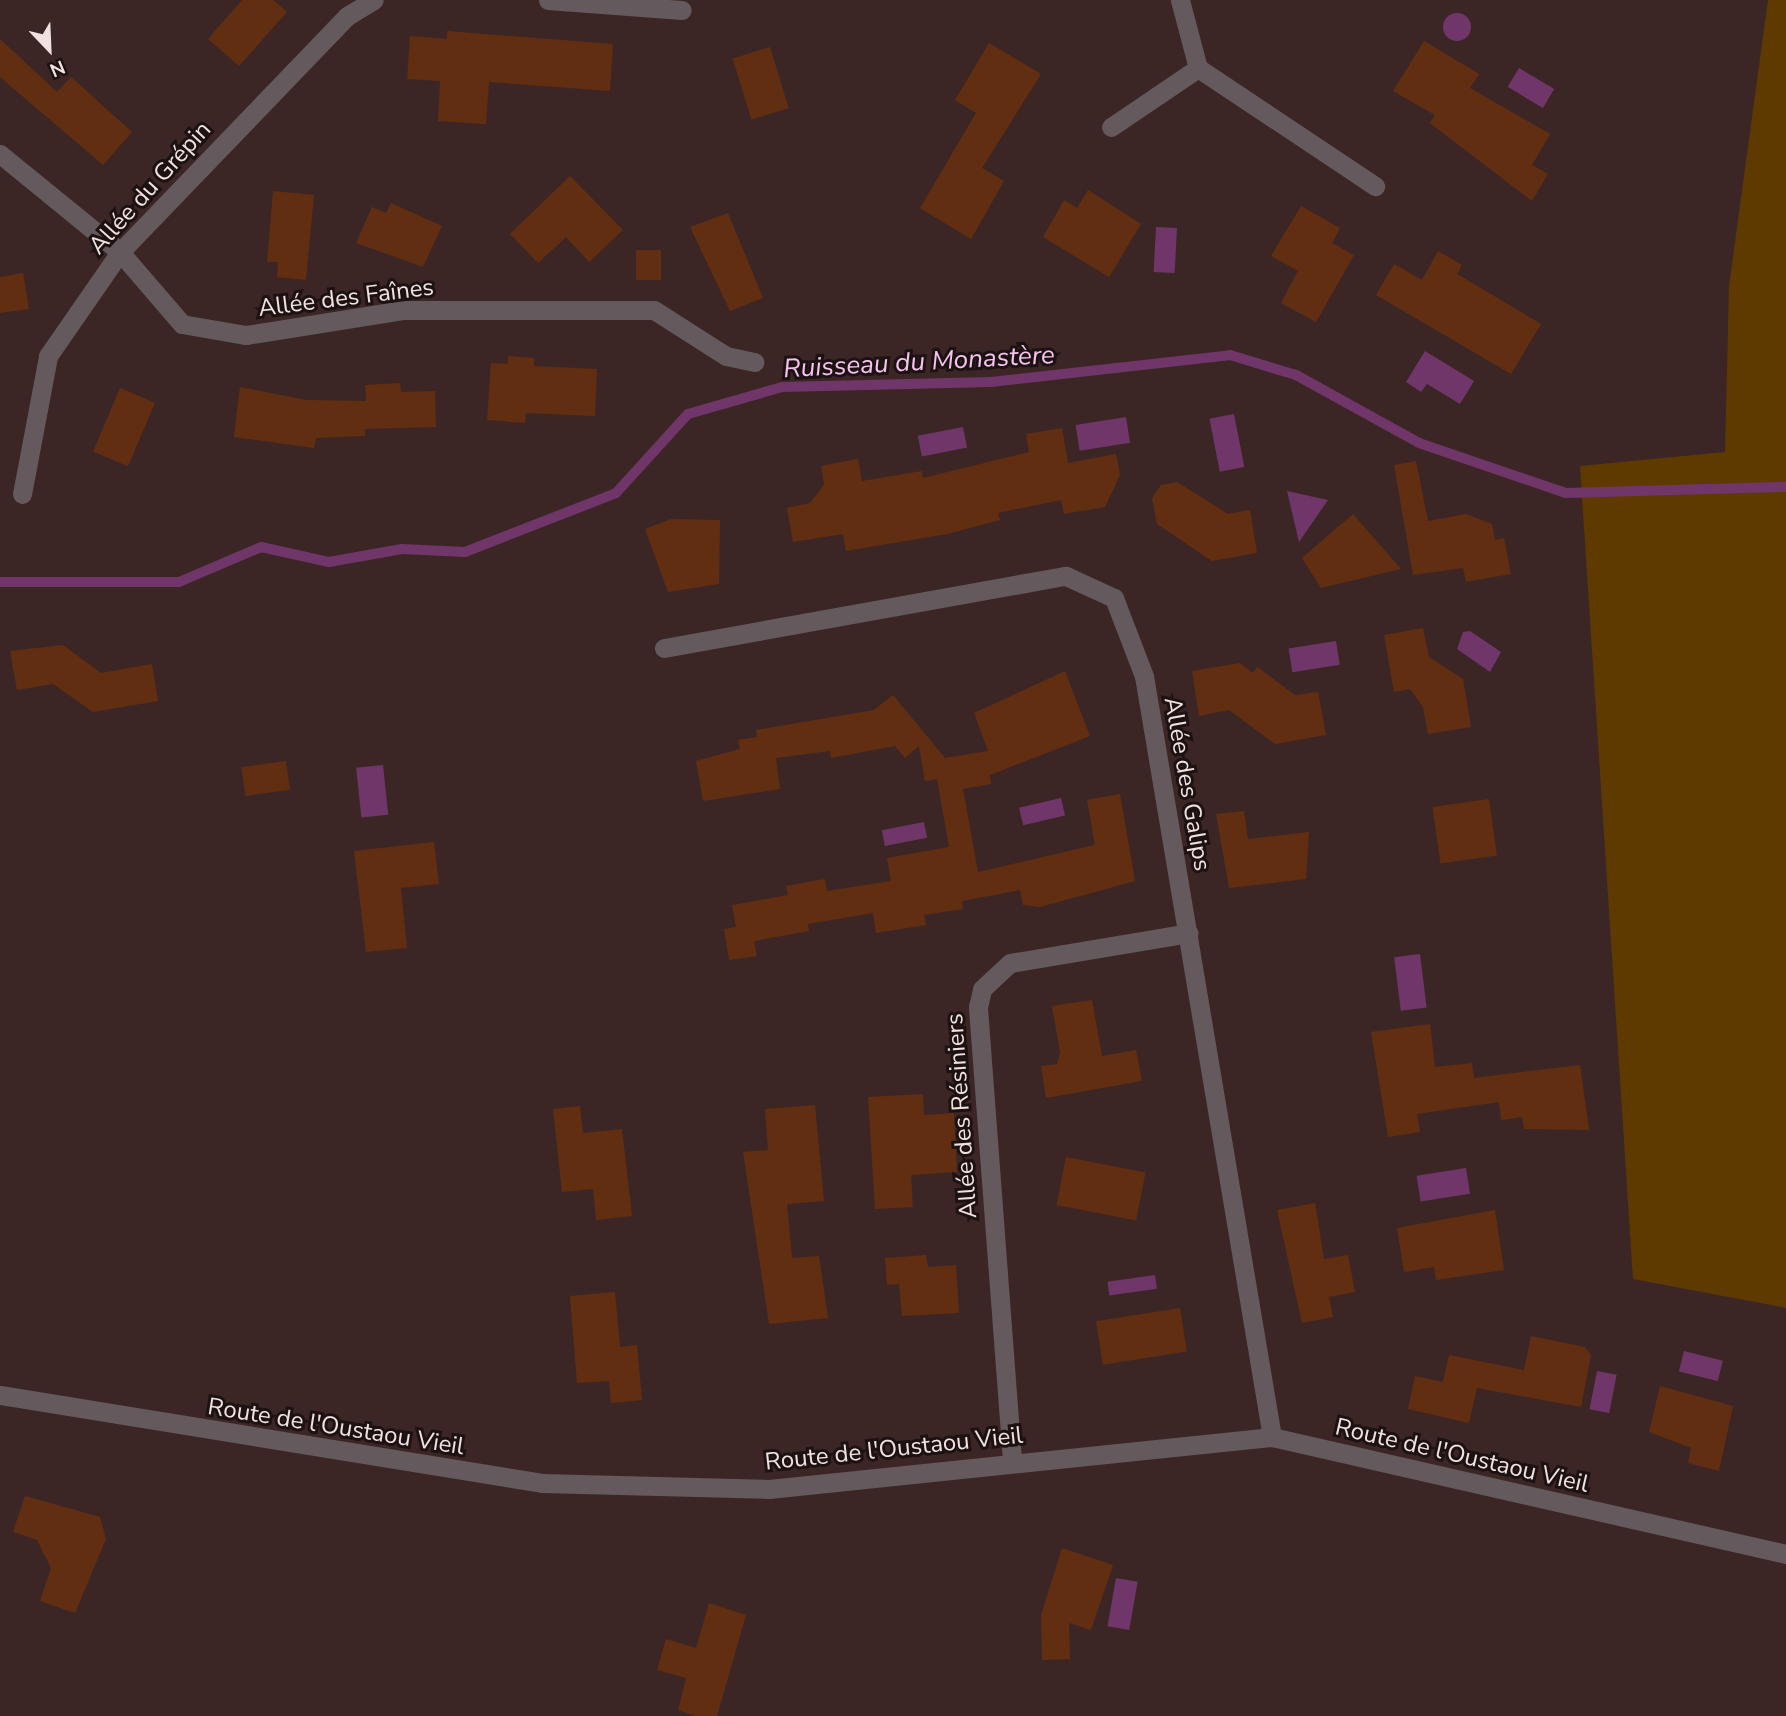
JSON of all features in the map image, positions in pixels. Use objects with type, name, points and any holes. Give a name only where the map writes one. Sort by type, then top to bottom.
[{"type":"street","name":"Allée du Grépin","points":[[22,494],[48,356],[120,252],[347,16],[374,0]]},
{"type":"street","points":[[548,0],[682,10]]},
{"type":"street","points":[[1180,0],[1198,68],[1375,186]]},
{"type":"street","points":[[1111,127],[1198,68]]},
{"type":"street","name":"Allée des Faînes","points":[[0,154],[120,252],[182,324],[246,335],[404,310],[654,310],[726,356],[754,362]]},
{"type":"street","name":"Allée des Galips","points":[[664,648],[1066,576],[1114,598],[1144,676],[1272,1437]]},
{"type":"street","name":"Allée des Résiniers","points":[[1012,1460],[978,1007],[982,989],[1010,963],[1189,933]]},
{"type":"street","name":"Route de l'Oustaou Vieil","points":[[0,1395],[542,1483],[769,1489],[1012,1460],[1272,1437],[1786,1555]]},
{"type":"shaded area","points":[[1768,0],[1786,0],[1786,1308],[1633,1279],[1580,466],[1725,452],[1729,286]]},
{"type":"shaded area","points":[[1457,13],[1467,17],[1471,27],[1467,37],[1457,41],[1447,37],[1443,27],[1447,17]]},
{"type":"shaded area","points":[[1519,68],[1554,89],[1543,108],[1508,87]]},
{"type":"shaded area","points":[[1156,227],[1177,228],[1175,273],[1154,272]]},
{"type":"shaded area","points":[[1425,351],[1474,381],[1460,404],[1427,384],[1421,392],[1406,382]]},
{"type":"shaded area","points":[[1234,414],[1244,467],[1220,472],[1209,419]]},
{"type":"shaded area","points":[[1126,417],[1130,443],[1080,451],[1076,425]]},
{"type":"shaded area","points":[[963,427],[967,448],[922,456],[918,436]]},
{"type":"shaded area","points":[[1287,491],[1328,500],[1299,542]]},
{"type":"shaded area","points":[[1470,631],[1501,652],[1490,672],[1457,649],[1463,632]]},
{"type":"shaded area","points":[[1336,641],[1340,665],[1292,672],[1289,649]]},
{"type":"shaded area","points":[[383,765],[388,815],[361,818],[356,768]]},
{"type":"shaded area","points":[[1061,798],[1065,816],[1023,825],[1019,808]]},
{"type":"shaded area","points":[[924,822],[927,838],[885,846],[882,830]]},
{"type":"shaded area","points":[[1420,954],[1427,1008],[1401,1011],[1394,957]]},
{"type":"shaded area","points":[[1466,1168],[1470,1194],[1421,1202],[1417,1176]]},
{"type":"shaded area","points":[[1155,1275],[1157,1289],[1109,1296],[1107,1282]]},
{"type":"shaded area","points":[[1684,1351],[1723,1361],[1718,1381],[1679,1371]]},
{"type":"shaded area","points":[[1597,1371],[1617,1375],[1609,1413],[1590,1409]]},
{"type":"shaded area","points":[[1116,1578],[1138,1582],[1129,1630],[1107,1626]]},
{"type":"building","points":[[242,0],[273,0],[287,12],[239,66],[208,39]]},
{"type":"building","points":[[447,31],[613,44],[610,91],[489,82],[486,124],[438,121],[440,81],[407,79],[410,36],[447,39]]},
{"type":"building","points":[[0,39],[57,92],[71,77],[132,132],[103,165],[0,77]]},
{"type":"building","points":[[1424,41],[1479,74],[1470,88],[1550,134],[1532,165],[1548,174],[1532,201],[1430,123],[1435,115],[1393,91]]},
{"type":"building","points":[[989,43],[1041,74],[982,168],[1004,181],[971,239],[920,208],[976,113],[955,100]]},
{"type":"building","points":[[770,47],[789,108],[751,120],[733,58]]},
{"type":"building","points":[[570,176],[623,230],[589,262],[566,237],[538,263],[510,234]]},
{"type":"building","points":[[1088,190],[1141,224],[1109,277],[1043,237],[1064,200],[1077,208]]},
{"type":"building","points":[[273,191],[314,195],[306,280],[277,277],[278,262],[267,262]]},
{"type":"building","points":[[391,203],[442,226],[423,267],[356,243],[372,207],[386,213]]},
{"type":"building","points":[[1301,206],[1340,228],[1332,243],[1354,255],[1316,322],[1281,303],[1298,271],[1271,256]]},
{"type":"building","points":[[728,213],[763,298],[730,311],[690,227]]},
{"type":"building","points":[[636,250],[661,250],[661,280],[636,280]]},
{"type":"building","points":[[1438,251],[1462,265],[1457,274],[1541,324],[1511,374],[1376,295],[1394,264],[1422,280]]},
{"type":"building","points":[[23,273],[29,309],[0,313],[0,277]]},
{"type":"building","points":[[508,356],[534,358],[534,366],[597,369],[595,416],[526,413],[525,423],[487,420],[491,363],[508,364]]},
{"type":"building","points":[[400,383],[401,392],[435,391],[436,427],[365,429],[365,436],[316,438],[314,448],[234,437],[240,387],[306,400],[366,401],[365,385]]},
{"type":"building","points":[[120,388],[155,403],[128,466],[93,452]]},
{"type":"building","points":[[1062,428],[1068,463],[1116,454],[1120,475],[1105,507],[1064,514],[1061,500],[998,513],[1000,520],[947,534],[846,551],[843,534],[793,542],[787,508],[810,503],[824,485],[821,466],[858,459],[862,481],[922,471],[923,478],[1029,452],[1026,434]]},
{"type":"building","points":[[1416,461],[1428,521],[1466,514],[1492,524],[1495,540],[1504,538],[1511,574],[1466,582],[1463,568],[1413,575],[1394,465]]},
{"type":"building","points":[[1177,482],[1228,514],[1250,510],[1257,553],[1212,561],[1157,524],[1152,498],[1161,485]]},
{"type":"building","points":[[1353,514],[1401,569],[1321,588],[1302,558]]},
{"type":"building","points":[[671,519],[720,520],[719,584],[668,592],[645,529]]},
{"type":"building","points":[[1423,628],[1429,657],[1463,679],[1471,727],[1428,734],[1423,707],[1410,689],[1394,692],[1384,635]]},
{"type":"building","points":[[63,645],[101,673],[152,664],[158,701],[93,712],[53,684],[17,690],[10,651]]},
{"type":"building","points":[[1240,663],[1253,673],[1257,667],[1295,695],[1318,692],[1326,735],[1275,744],[1229,710],[1199,716],[1192,671]]},
{"type":"building","points":[[1065,671],[1090,736],[990,775],[991,784],[963,789],[978,872],[1095,845],[1087,800],[1120,794],[1135,881],[1040,907],[1023,905],[1020,890],[962,901],[963,909],[924,915],[926,925],[876,933],[873,913],[808,924],[809,931],[754,941],[757,956],[729,960],[724,929],[736,927],[732,905],[788,895],[786,886],[825,879],[827,891],[891,881],[887,858],[949,847],[937,779],[925,781],[919,746],[905,758],[895,746],[831,758],[830,751],[776,758],[780,789],[703,801],[696,761],[740,749],[738,740],[757,737],[756,730],[874,710],[893,695],[945,758],[988,751],[974,713]]},
{"type":"building","points":[[286,761],[290,790],[245,796],[241,767]]},
{"type":"building","points":[[1489,799],[1497,855],[1440,863],[1433,807]]},
{"type":"building","points":[[1244,811],[1248,839],[1309,832],[1306,879],[1229,888],[1216,814]]},
{"type":"building","points":[[434,842],[439,884],[401,888],[407,948],[366,952],[354,851]]},
{"type":"building","points":[[1092,1000],[1102,1056],[1136,1050],[1142,1081],[1046,1098],[1041,1066],[1057,1064],[1060,1052],[1052,1006]]},
{"type":"building","points":[[1430,1024],[1435,1067],[1472,1063],[1474,1078],[1580,1065],[1589,1130],[1524,1129],[1522,1117],[1501,1120],[1499,1102],[1417,1114],[1420,1132],[1388,1137],[1371,1032]]},
{"type":"building","points":[[923,1094],[924,1115],[954,1113],[957,1172],[911,1175],[913,1207],[875,1209],[868,1097]]},
{"type":"building","points":[[815,1105],[824,1201],[787,1204],[792,1258],[819,1256],[828,1318],[769,1324],[743,1152],[768,1150],[765,1109]]},
{"type":"building","points":[[580,1106],[583,1133],[622,1129],[632,1216],[596,1220],[593,1189],[562,1192],[553,1109]]},
{"type":"building","points":[[1066,1157],[1146,1172],[1136,1221],[1057,1205]]},
{"type":"building","points":[[1315,1203],[1324,1259],[1348,1255],[1355,1292],[1329,1297],[1333,1317],[1302,1323],[1277,1210]]},
{"type":"building","points":[[1495,1210],[1504,1270],[1436,1280],[1434,1267],[1404,1272],[1397,1228]]},
{"type":"building","points":[[926,1255],[928,1267],[956,1265],[959,1313],[902,1316],[899,1284],[887,1285],[885,1258]]},
{"type":"building","points":[[615,1292],[620,1347],[637,1345],[642,1400],[611,1403],[609,1381],[577,1383],[570,1296]]},
{"type":"building","points":[[1180,1308],[1187,1351],[1103,1365],[1096,1321]]},
{"type":"building","points":[[1531,1336],[1585,1347],[1591,1355],[1581,1407],[1477,1388],[1469,1423],[1408,1409],[1415,1376],[1443,1382],[1449,1355],[1524,1370]]},
{"type":"building","points":[[1660,1386],[1733,1406],[1719,1471],[1688,1463],[1691,1448],[1649,1432]]},
{"type":"building","points":[[25,1496],[100,1517],[106,1539],[75,1613],[40,1601],[51,1568],[37,1540],[13,1532]]},
{"type":"building","points":[[1062,1548],[1113,1565],[1091,1630],[1069,1623],[1070,1659],[1042,1660],[1041,1615]]},
{"type":"building","points":[[709,1603],[746,1615],[717,1716],[696,1716],[678,1710],[686,1678],[657,1670],[666,1639],[696,1648]]},
{"type":"waterway","name":"Ruisseau du Monastère","points":[[0,582],[179,582],[261,547],[329,562],[402,549],[465,552],[616,493],[688,414],[782,387],[991,382],[1230,355],[1296,375],[1419,443],[1566,493],[1786,487]]}]
